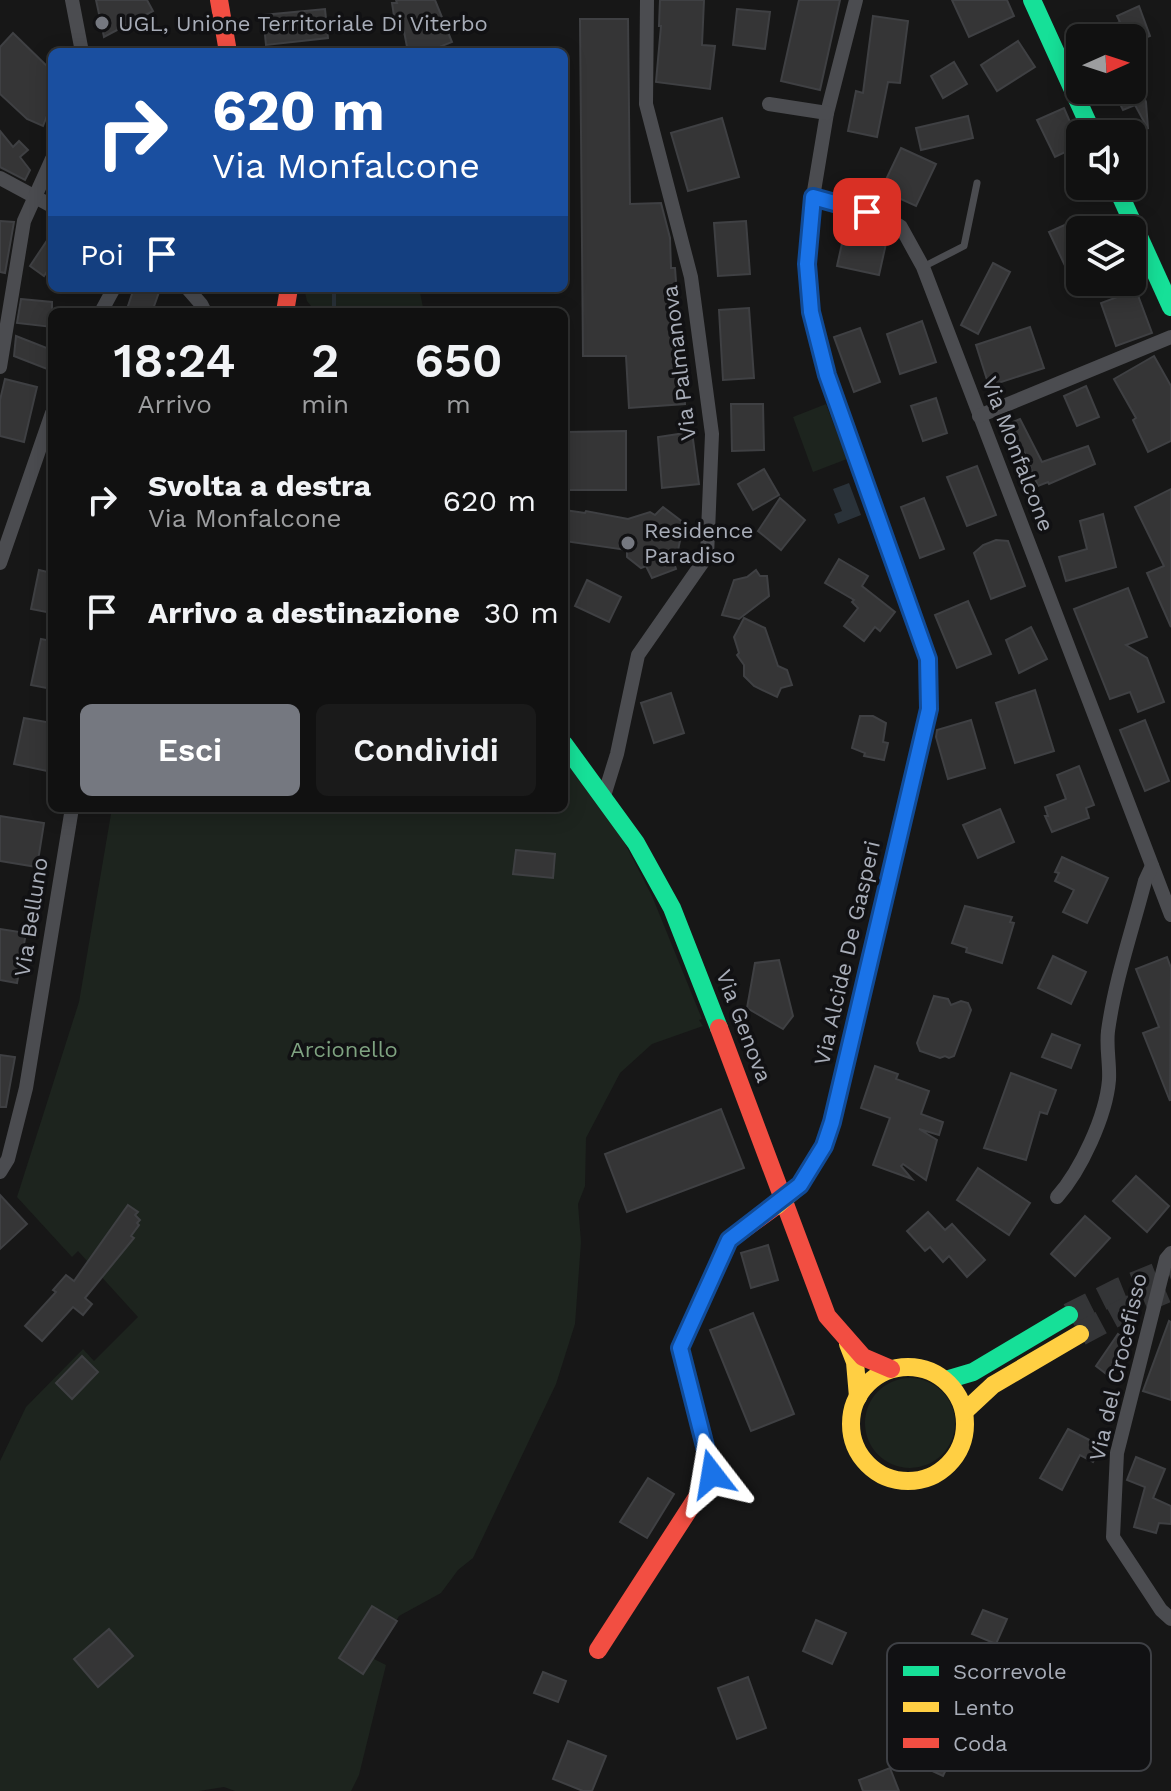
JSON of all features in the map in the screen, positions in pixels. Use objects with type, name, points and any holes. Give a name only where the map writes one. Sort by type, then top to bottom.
[{"type":"main road","points":[[219,0],[227,48]]},
{"type":"main road","points":[[1032,0],[1087,120]]},
{"type":"main road","name":"Via Alcide De Gasperi","points":[[598,1650],[712,1474],[680,1348],[729,1240],[800,1185],[824,1146],[929,709],[928,659],[827,375],[811,312],[807,264],[813,197]]},
{"type":"main road","points":[[1122,200],[1171,307]]},
{"type":"main road","name":"Via Genova","points":[[568,749],[636,843],[672,908],[827,1316],[863,1357],[891,1369],[920,1368],[946,1380]]},
{"type":"main road","points":[[1069,1315],[973,1372],[946,1380],[958,1395],[964,1412],[993,1385],[1080,1334]]},
{"type":"main road","name":"Via Genova","points":[[846,1341],[855,1362],[858,1397],[852,1413],[851,1430],[864,1461],[877,1472],[892,1479],[917,1480],[941,1472],[962,1445],[966,1429],[964,1412]]},
{"type":"main road","points":[[858,1397],[872,1380],[891,1369]]},
{"type":"street","points":[[72,0],[81,48]]},
{"type":"street","name":"Via Palmanova","points":[[604,796],[617,754],[638,655],[707,556],[712,434],[691,277],[646,104],[647,0]]},
{"type":"street","points":[[813,197],[827,113],[856,0]]},
{"type":"street","points":[[769,104],[827,113]]},
{"type":"street","points":[[0,367],[24,221],[48,169]]},
{"type":"street","points":[[0,178],[48,204]]},
{"type":"street","name":"Via Monfalcone","points":[[813,197],[884,216],[901,227],[923,267],[1171,915]]},
{"type":"street","points":[[190,292],[203,308]]},
{"type":"street","points":[[979,416],[1171,337]]},
{"type":"street","points":[[0,563],[48,425]]},
{"type":"street","name":"Via Belluno","points":[[0,1172],[8,1159],[26,1088],[71,812]]},
{"type":"street","points":[[1057,1197],[1094,1135],[1104,1106],[1109,1080],[1107,1034],[1116,988],[1145,881],[1152,866]]},
{"type":"street","name":"Via del Crocefisso","points":[[1171,1253],[1166,1259],[1117,1453],[1113,1537],[1161,1610],[1171,1619]]},
{"type":"lane","points":[[923,267],[964,246],[977,183]]},
{"type":"green space","points":[[305,292],[420,292],[423,308],[313,308]]},
{"type":"green space","points":[[826,404],[847,459],[813,472],[793,417]]},
{"type":"green space","name":"Arcionello","points":[[568,765],[616,826],[652,896],[702,1019],[699,1020],[703,1026],[652,1044],[620,1073],[586,1138],[585,1186],[578,1204],[581,1242],[575,1324],[556,1384],[473,1558],[458,1570],[441,1593],[399,1616],[374,1659],[386,1665],[359,1775],[351,1791],[235,1791],[224,1787],[199,1791],[0,1791],[0,1461],[26,1407],[83,1349],[94,1361],[138,1317],[78,1251],[72,1257],[17,1197],[79,1002],[111,812],[568,812]]},
{"type":"green space","points":[[910,1378],[927,1381],[942,1391],[952,1406],[955,1423],[952,1440],[942,1455],[927,1465],[910,1468],[893,1465],[878,1455],[868,1440],[865,1423],[868,1406],[878,1391],[893,1381]]},
{"type":"shaded area","points":[[849,483],[861,515],[838,524],[834,514],[842,511],[833,489]]},
{"type":"building","points":[[96,0],[147,0],[153,11],[104,37]]},
{"type":"building","points":[[396,0],[435,0],[452,42],[437,48],[407,48],[402,21],[395,22],[392,3],[397,3]]},
{"type":"building","points":[[660,0],[704,0],[702,45],[715,46],[710,89],[656,82]]},
{"type":"building","points":[[799,0],[840,0],[820,90],[781,81]]},
{"type":"building","points":[[952,0],[1007,0],[1014,16],[969,37]]},
{"type":"building","points":[[1139,6],[1146,24],[1115,24],[1120,22],[1117,16]]},
{"type":"building","points":[[325,9],[328,38],[266,45],[263,15]]},
{"type":"building","points":[[737,9],[770,12],[765,49],[733,45]]},
{"type":"building","points":[[873,16],[908,21],[900,83],[888,82],[877,137],[848,131],[856,91],[863,93]]},
{"type":"building","points":[[580,19],[628,19],[630,204],[661,203],[670,238],[671,268],[675,268],[685,404],[629,408],[626,356],[583,356]]},
{"type":"building","points":[[13,33],[48,67],[48,113],[43,126],[27,119],[0,94],[0,47]]},
{"type":"building","points":[[1018,41],[1035,67],[997,91],[981,65]]},
{"type":"building","points":[[954,62],[967,84],[943,98],[931,76]]},
{"type":"building","points":[[1146,102],[1148,129],[1146,120],[1135,105],[1123,110],[1120,104]]},
{"type":"building","points":[[1064,108],[1069,120],[1066,120],[1066,152],[1055,157],[1037,120]]},
{"type":"building","points":[[968,116],[973,138],[921,150],[916,128]]},
{"type":"building","points":[[722,118],[739,177],[688,191],[671,133]]},
{"type":"building","points":[[0,131],[13,147],[19,141],[28,150],[20,157],[30,170],[25,180],[0,167]]},
{"type":"building","points":[[901,148],[936,164],[916,206],[881,190]]},
{"type":"building","points":[[0,221],[14,222],[5,273],[0,272]]},
{"type":"building","points":[[746,221],[750,274],[718,276],[714,223]]},
{"type":"building","points":[[1066,224],[1066,268],[1049,232]]},
{"type":"building","points":[[845,230],[887,239],[879,275],[837,266]]},
{"type":"building","points":[[48,239],[48,270],[44,276],[30,266]]},
{"type":"building","points":[[993,263],[1010,272],[978,334],[961,325]]},
{"type":"building","points":[[133,292],[159,292],[153,308],[127,308]]},
{"type":"building","points":[[1120,296],[1138,296],[1152,333],[1116,346],[1101,303]]},
{"type":"building","points":[[21,299],[52,302],[52,308],[48,308],[48,327],[17,323]]},
{"type":"building","points":[[749,308],[754,378],[723,380],[719,310]]},
{"type":"building","points":[[922,321],[936,362],[900,374],[887,334]]},
{"type":"building","points":[[1030,327],[1044,368],[989,386],[976,345]]},
{"type":"building","points":[[860,328],[880,382],[854,392],[834,337]]},
{"type":"building","points":[[16,336],[48,348],[47,369],[14,356]]},
{"type":"building","points":[[1154,356],[1171,386],[1171,441],[1148,452],[1133,420],[1136,418],[1114,379]]},
{"type":"building","points":[[5,379],[37,387],[24,442],[0,436],[0,400]]},
{"type":"building","points":[[1086,386],[1099,417],[1077,426],[1064,396]]},
{"type":"building","points":[[936,398],[947,433],[923,441],[911,406]]},
{"type":"building","points":[[731,404],[763,404],[764,450],[732,451]]},
{"type":"building","points":[[1020,419],[1042,462],[1088,446],[1095,464],[1038,486],[1023,449],[1013,453],[1001,427]]},
{"type":"building","points":[[626,431],[626,490],[568,490],[568,432]]},
{"type":"building","points":[[692,432],[699,484],[662,488],[658,437]]},
{"type":"building","points":[[977,466],[996,515],[967,526],[947,477]]},
{"type":"building","points":[[764,469],[779,495],[753,510],[738,484]]},
{"type":"building","points":[[1171,489],[1171,627],[1147,573],[1164,566],[1135,507]]},
{"type":"building","points":[[780,498],[805,520],[781,550],[758,531]]},
{"type":"building","points":[[924,498],[944,549],[920,558],[901,507]]},
{"type":"building","name":"Residence Paradiso","points":[[663,507],[684,523],[676,533],[681,536],[677,555],[672,557],[676,569],[652,578],[646,566],[641,568],[627,557],[627,550],[568,542],[568,511],[628,519],[650,512],[655,515]]},
{"type":"building","points":[[1103,514],[1116,567],[1066,581],[1059,557],[1087,549],[1080,521]]},
{"type":"building","points":[[996,540],[1008,541],[1025,586],[991,599],[974,553]]},
{"type":"building","points":[[839,559],[868,576],[862,586],[895,612],[880,631],[875,627],[864,641],[844,626],[858,608],[852,602],[854,600],[825,583]]},
{"type":"building","points":[[39,570],[48,572],[48,612],[31,609]]},
{"type":"building","points":[[756,570],[760,576],[767,576],[769,596],[739,619],[722,615],[734,580],[747,577]]},
{"type":"building","points":[[587,580],[621,597],[609,622],[575,606]]},
{"type":"building","points":[[1128,588],[1147,637],[1126,645],[1147,658],[1164,702],[1138,712],[1130,692],[1110,699],[1074,609]]},
{"type":"building","points":[[968,601],[991,654],[957,668],[935,615]]},
{"type":"building","points":[[744,618],[765,628],[778,666],[787,670],[792,685],[781,688],[777,697],[754,686],[744,676],[744,665],[737,655],[734,637]]},
{"type":"building","points":[[1031,627],[1047,659],[1019,673],[1006,640]]},
{"type":"building","points":[[41,639],[48,640],[48,688],[31,685]]},
{"type":"building","points":[[1035,690],[1054,751],[1015,763],[996,703]]},
{"type":"building","points":[[671,693],[684,733],[654,743],[641,703]]},
{"type":"building","points":[[860,716],[873,716],[886,723],[883,742],[888,743],[884,760],[864,756],[865,753],[852,748]]},
{"type":"building","points":[[24,718],[48,722],[48,771],[14,764]]},
{"type":"building","points":[[971,720],[985,768],[948,779],[936,737],[937,730]]},
{"type":"building","points":[[1145,720],[1169,781],[1145,791],[1120,730]]},
{"type":"building","points":[[1079,766],[1094,805],[1086,808],[1089,818],[1052,832],[1045,816],[1048,816],[1045,807],[1066,799],[1057,775]]},
{"type":"building","points":[[1000,809],[1014,842],[978,858],[963,825]]},
{"type":"building","points":[[0,816],[44,823],[37,867],[0,861]]},
{"type":"building","points":[[516,850],[555,854],[553,878],[513,874]]},
{"type":"building","points":[[1062,857],[1108,878],[1087,923],[1063,912],[1074,890],[1055,881],[1059,873],[1055,872]]},
{"type":"building","points":[[965,906],[1012,917],[1010,922],[1014,923],[1002,963],[966,952],[967,948],[952,943]]},
{"type":"building","points":[[0,929],[26,933],[17,983],[0,980]]},
{"type":"building","points":[[1053,956],[1086,972],[1071,1004],[1038,988]]},
{"type":"building","points":[[1167,957],[1171,968],[1170,1101],[1143,1033],[1159,1027],[1136,969]]},
{"type":"building","points":[[779,960],[793,1016],[783,1029],[747,1008],[755,963]]},
{"type":"building","points":[[934,996],[948,999],[951,1005],[961,1001],[968,1003],[971,1010],[954,1056],[949,1058],[920,1051],[917,1043]]},
{"type":"building","points":[[1052,1034],[1080,1045],[1071,1068],[1042,1057]]},
{"type":"building","points":[[0,1055],[15,1057],[6,1107],[0,1107]]},
{"type":"building","points":[[875,1066],[898,1074],[896,1079],[929,1091],[921,1114],[943,1122],[939,1135],[919,1129],[937,1140],[926,1180],[903,1164],[901,1166],[912,1179],[873,1165],[890,1118],[861,1108]]},
{"type":"building","points":[[1011,1073],[1056,1090],[1047,1114],[1040,1112],[1026,1160],[984,1148]]},
{"type":"building","points":[[721,1109],[744,1168],[627,1212],[605,1154]]},
{"type":"building","points":[[978,1168],[1030,1203],[1009,1235],[957,1200]]},
{"type":"building","points":[[1136,1176],[1169,1206],[1147,1232],[1113,1201]]},
{"type":"building","points":[[0,1195],[27,1224],[0,1249]]},
{"type":"building","points":[[128,1205],[138,1212],[135,1215],[140,1220],[131,1236],[134,1238],[85,1298],[92,1304],[83,1315],[73,1307],[42,1341],[25,1326],[56,1292],[53,1290],[66,1275],[74,1281]]},
{"type":"building","points":[[928,1212],[945,1230],[952,1224],[985,1260],[967,1277],[949,1256],[943,1262],[930,1247],[925,1251],[907,1231]]},
{"type":"building","points":[[1085,1216],[1110,1238],[1075,1276],[1051,1254]]},
{"type":"building","points":[[768,1245],[778,1280],[751,1288],[741,1253]]},
{"type":"building","points":[[753,1313],[794,1414],[751,1431],[710,1330]]},
{"type":"building","points":[[1171,1322],[1171,1400],[1143,1391]]},
{"type":"building","points":[[1118,1334],[1132,1344],[1109,1376],[1096,1366]]},
{"type":"building","points":[[82,1356],[98,1372],[72,1399],[56,1383]]},
{"type":"building","points":[[1068,1429],[1101,1446],[1093,1462],[1080,1455],[1062,1490],[1040,1478]]},
{"type":"building","points":[[1136,1457],[1165,1469],[1153,1498],[1171,1506],[1171,1524],[1159,1523],[1156,1533],[1134,1527],[1145,1487],[1127,1480]]},
{"type":"building","points":[[648,1478],[674,1494],[647,1538],[620,1522]]},
{"type":"building","points":[[372,1606],[397,1621],[363,1674],[339,1658]]},
{"type":"building","points":[[983,1610],[1007,1619],[996,1643],[972,1634]]},
{"type":"building","points":[[816,1620],[846,1633],[832,1664],[803,1651]]},
{"type":"building","points":[[109,1629],[133,1656],[98,1687],[74,1659]]},
{"type":"building","points":[[543,1672],[566,1681],[558,1702],[534,1693]]},
{"type":"building","points":[[748,1677],[766,1728],[737,1739],[718,1688]]},
{"type":"building","points":[[568,1741],[606,1756],[592,1791],[583,1791],[553,1779]]},
{"type":"building","points":[[887,1769],[891,1771],[899,1791],[863,1791],[859,1780]]},
{"type":"waterway","points":[[334,292],[334,308]]},
{"type":"tunnel","points":[[1069,1315],[1171,1269]]},
{"type":"tunnel","points":[[1080,1334],[1171,1289]]},
{"type":"traffic: fast","points":[[1032,0],[1087,120]]},
{"type":"traffic: fast","points":[[1122,200],[1171,307]]},
{"type":"traffic: fast","points":[[800,1185],[824,1146],[832,1122],[923,735]]},
{"type":"traffic: fast","points":[[568,750],[636,843],[672,908],[719,1028]]},
{"type":"traffic: fast","points":[[946,1380],[973,1372],[1069,1315]]},
{"type":"traffic: slow","points":[[776,1206],[800,1185]]},
{"type":"traffic: slow","points":[[964,1412],[993,1385],[1080,1334]]},
{"type":"traffic: slow","points":[[848,1344],[855,1362],[858,1397]]},
{"type":"traffic: slow","points":[[908,1367],[930,1371],[948,1384],[961,1402],[965,1424],[961,1446],[948,1464],[930,1477],[908,1481],[886,1477],[868,1464],[855,1446],[851,1424],[855,1402],[868,1384],[886,1371],[908,1367]]},
{"type":"traffic: jam","points":[[219,0],[227,48]]},
{"type":"traffic: jam","points":[[813,197],[807,264],[811,312],[827,375],[928,659],[929,709],[923,735]]},
{"type":"traffic: jam","points":[[286,308],[288,292]]},
{"type":"traffic: jam","points":[[719,1028],[827,1316],[863,1357],[891,1369]]},
{"type":"traffic: jam","points":[[598,1650],[712,1474],[680,1348],[729,1240],[776,1206]]},
{"type":"place","name":"UGL, Unione Territoriale Di Viterbo","points":[[102,23]]},
{"type":"place","name":"Residence Paradiso","points":[[628,543]]},
{"type":"route","points":[[712,1474],[680,1348],[729,1240],[800,1185],[824,1146],[929,709],[928,659],[827,375],[811,312],[807,264],[813,197],[867,212]]}]
